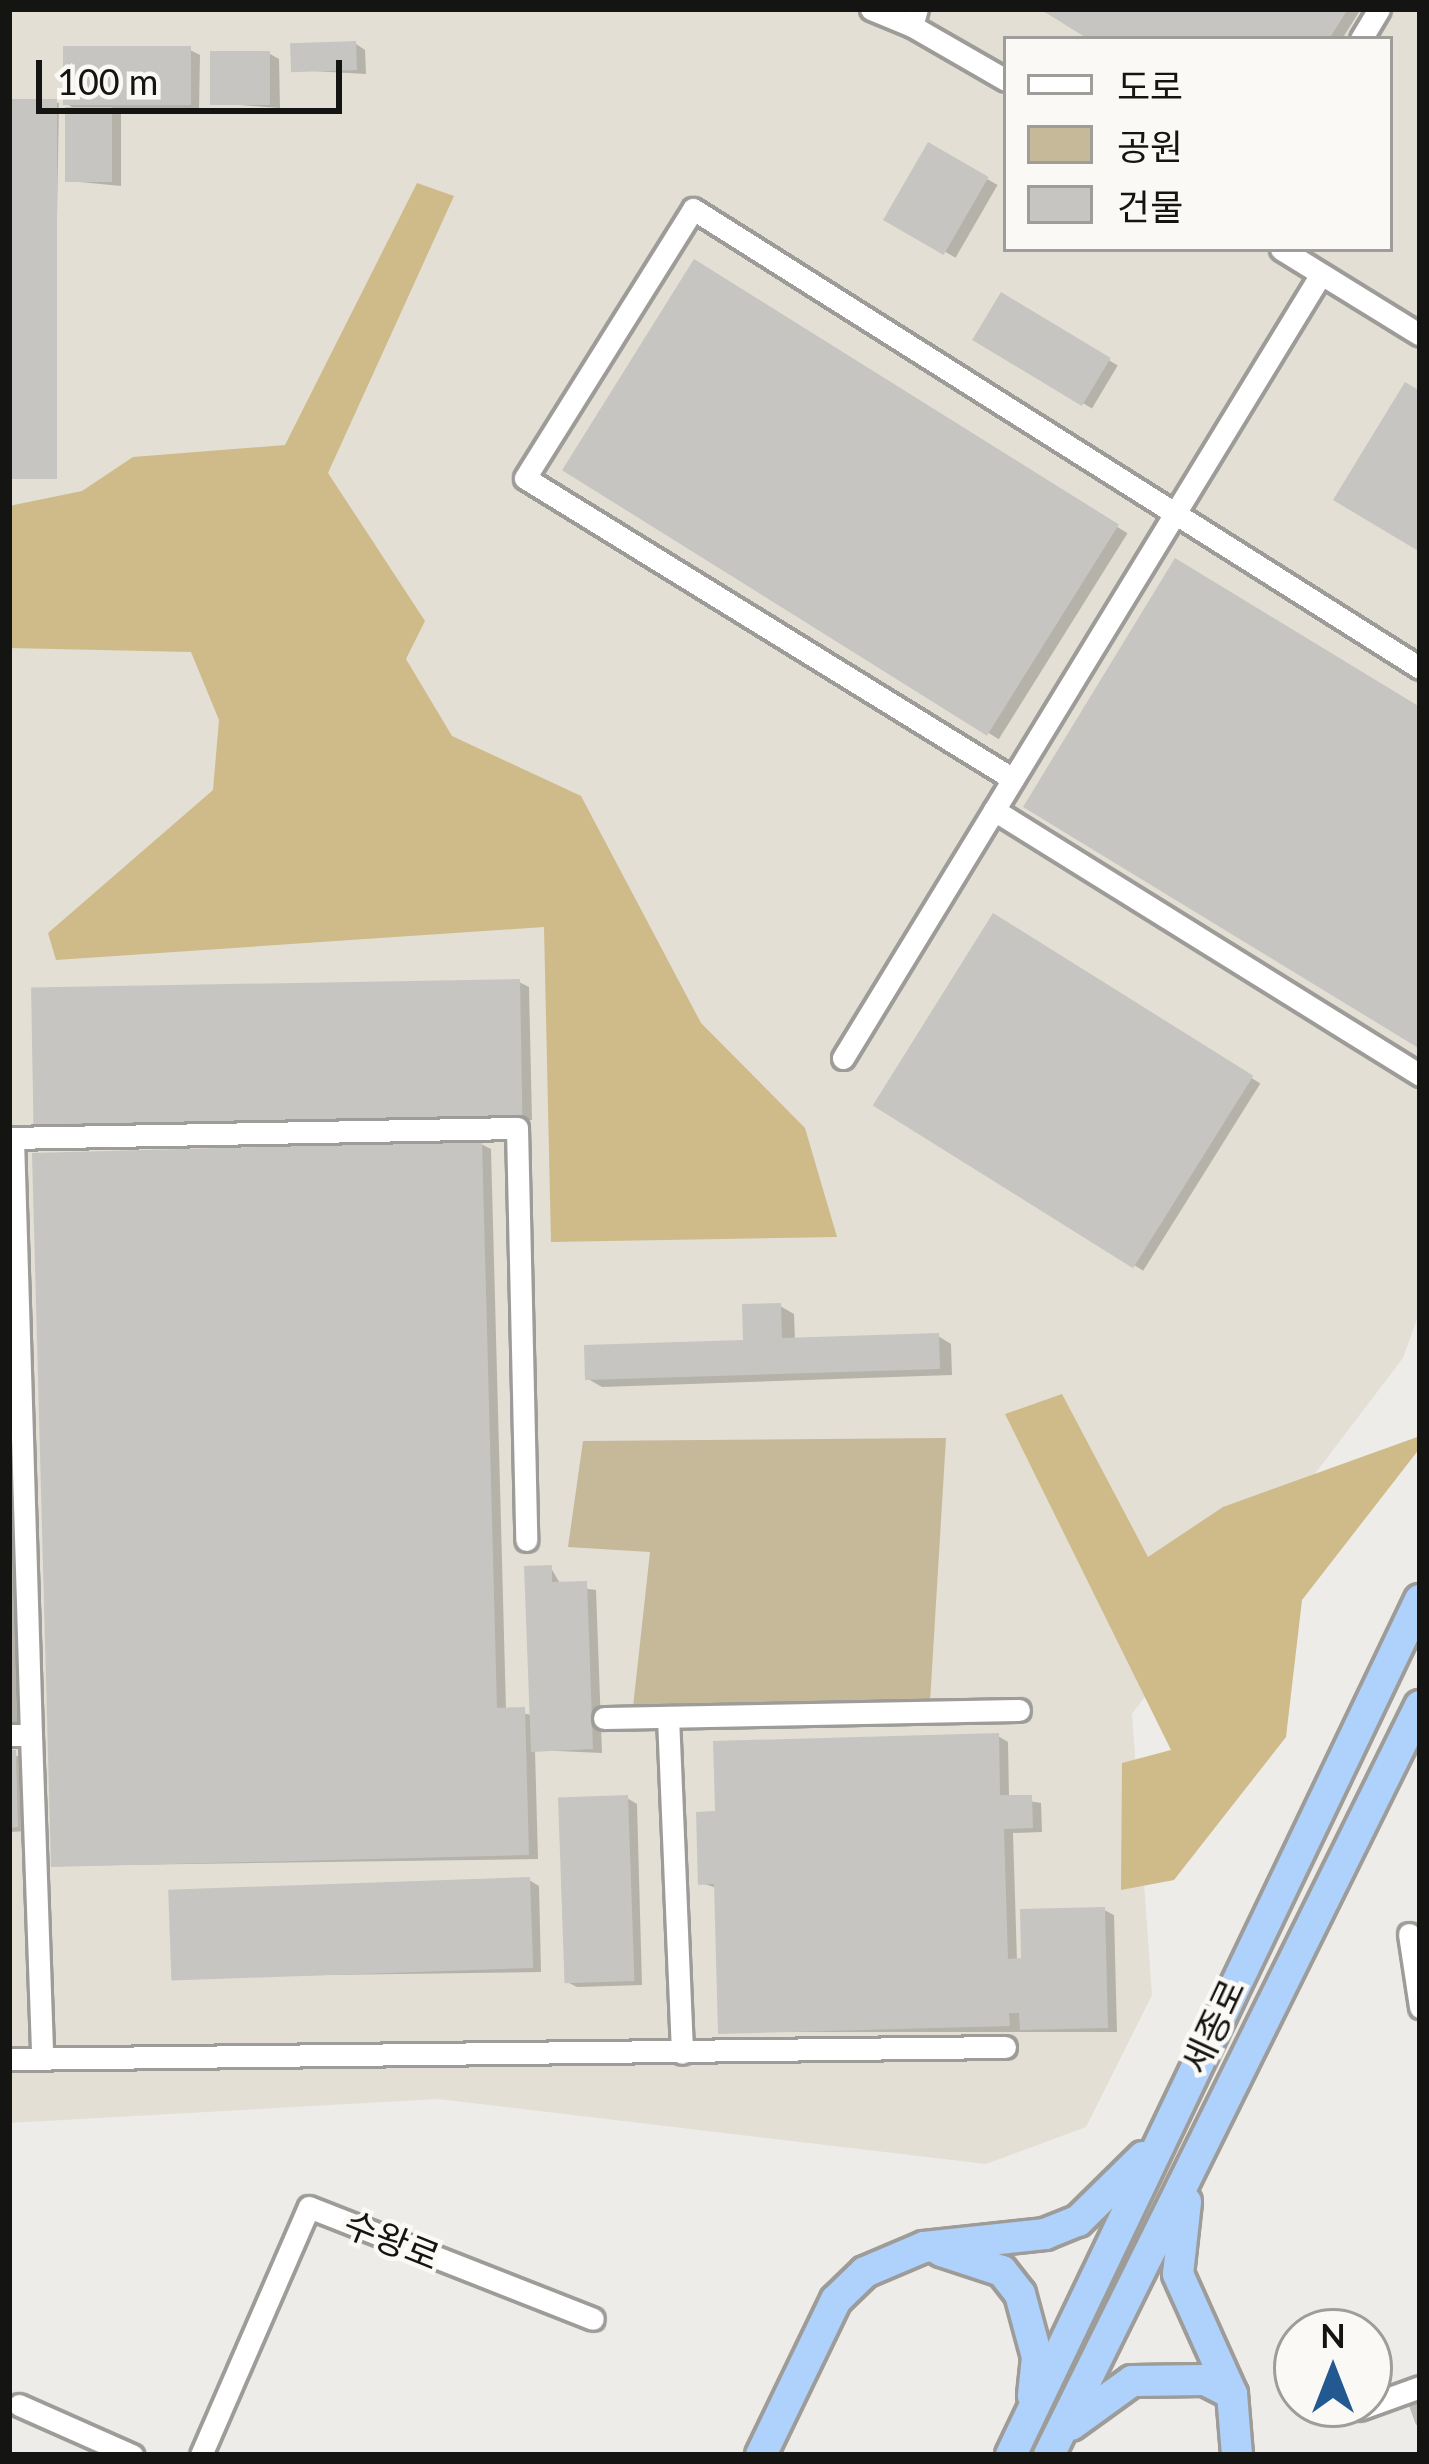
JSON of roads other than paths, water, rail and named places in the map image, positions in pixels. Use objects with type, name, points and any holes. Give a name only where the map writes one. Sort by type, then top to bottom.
[{"type":"highway","name":"세종로","points":[[1011,2455],[1420,1600]]},
{"type":"highway","name":"세종로","points":[[1053,2447],[1420,1706]]},
{"type":"highway","points":[[761,2455],[836,2300],[865,2272],[924,2247],[1045,2234],[1078,2222],[1160,2140]]},
{"type":"highway","points":[[1202,2144],[1178,2230],[1178,2274],[1232,2394],[1237,2455]]},
{"type":"highway","points":[[924,2247],[1002,2271],[1020,2294],[1037,2356],[1030,2417]]},
{"type":"highway","points":[[1053,2447],[1132,2381],[1205,2380],[1232,2394]]},
{"type":"street","points":[[871,9],[915,17],[1003,78]]},
{"type":"street","points":[[1362,36],[1379,9]]},
{"type":"street","points":[[1013,779],[525,478],[692,209],[1173,517],[1420,668]]},
{"type":"street","points":[[1286,252],[1420,335]]},
{"type":"street","points":[[843,1058],[1321,274]]},
{"type":"street","points":[[994,810],[1420,1075]]},
{"type":"street","points":[[42,2057],[36,1872],[20,1735],[11,1138],[518,1128],[526,1540]]},
{"type":"street","points":[[604,1718],[1018,1710]]},
{"type":"street","points":[[668,1717],[682,2053]]},
{"type":"street","points":[[9,1873],[36,1872]]},
{"type":"street","points":[[1409,1934],[1420,2007]]},
{"type":"street","points":[[9,2059],[1005,2047]]},
{"type":"street","name":"수왕로","points":[[201,2455],[309,2207],[592,2319]]},
{"type":"street","points":[[19,2405],[132,2455]]}]
